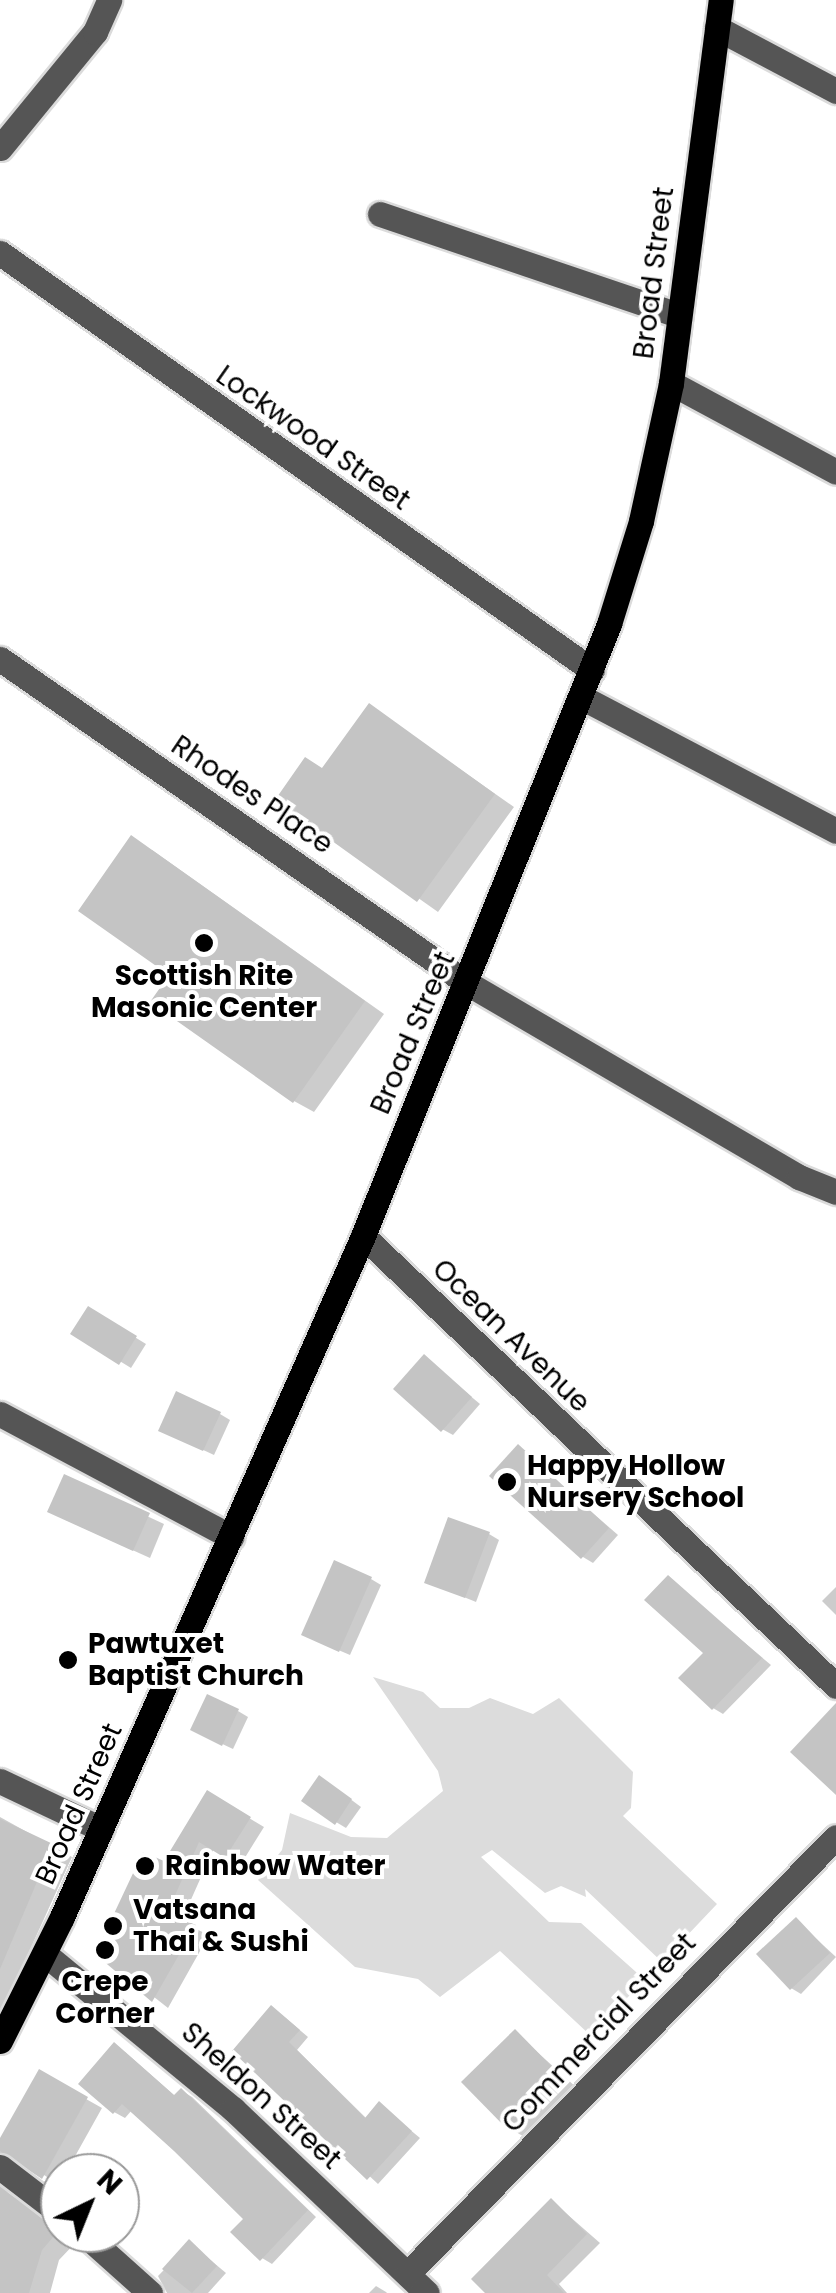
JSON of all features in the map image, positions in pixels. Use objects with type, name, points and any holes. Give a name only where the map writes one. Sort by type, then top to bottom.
[{"type":"main road","name":"Broad Street","points":[[0,2041],[45,1954],[363,1236],[592,670],[642,521],[671,383],[676,314],[721,0]]},
{"type":"street","points":[[0,148],[95,32],[109,0]]},
{"type":"street","points":[[717,28],[836,91]]},
{"type":"street","points":[[380,214],[676,314]]},
{"type":"street","name":"Lockwood Street","points":[[0,254],[592,670]]},
{"type":"street","points":[[671,383],[836,472]]},
{"type":"street","name":"Rhodes Place","points":[[0,659],[467,983],[799,1178],[836,1192]]},
{"type":"street","points":[[581,697],[836,831]]},
{"type":"street","name":"Ocean Avenue","points":[[363,1236],[836,1686]]},
{"type":"street","points":[[0,1414],[230,1537]]},
{"type":"street","points":[[0,1781],[24,1798],[101,1829]]},
{"type":"street","name":"Commercial Street","points":[[408,2274],[836,1837]]},
{"type":"street","name":"Sheldon Street","points":[[45,1954],[233,2108],[427,2293]]},
{"type":"street","points":[[0,2167],[40,2198]]},
{"type":"street","points":[[105,2253],[150,2293]]},
{"type":"shaded area","points":[[373,1677],[423,1692],[440,1708],[469,1708],[490,1698],[533,1714],[559,1698],[633,1772],[631,1808],[623,1816],[717,1904],[662,1962],[585,1889],[586,1897],[561,1886],[545,1893],[492,1850],[481,1857],[549,1922],[581,1923],[645,1980],[590,2035],[500,1951],[440,1997],[418,1979],[355,1967],[258,1880],[282,1850],[290,1813],[351,1837],[387,1838],[443,1791],[438,1771]]},
{"type":"building","points":[[369,703],[495,794],[417,902],[275,800],[305,757],[322,768]]},
{"type":"building","name":"Scottish Rite Masonic Center","points":[[131,835],[365,1001],[293,1103],[150,1002],[169,975],[78,911]]},
{"type":"building","points":[[88,1306],[137,1336],[119,1365],[70,1334]]},
{"type":"building","points":[[424,1354],[472,1397],[441,1432],[393,1389]]},
{"type":"building","points":[[176,1391],[221,1412],[203,1451],[158,1431]]},
{"type":"building","points":[[518,1444],[609,1528],[581,1559],[489,1476]]},
{"type":"building","points":[[64,1474],[150,1513],[133,1551],[47,1512]]},
{"type":"building","points":[[448,1517],[490,1532],[465,1598],[424,1583]]},
{"type":"building","points":[[334,1560],[372,1577],[339,1652],[301,1635]]},
{"type":"building","points":[[668,1575],[762,1658],[712,1710],[678,1678],[703,1653],[644,1600]]},
{"type":"building","points":[[207,1694],[239,1709],[222,1746],[190,1730]]},
{"type":"building","points":[[836,1703],[836,1795],[790,1752]]},
{"type":"building","points":[[319,1775],[352,1799],[335,1825],[301,1801]]},
{"type":"building","points":[[207,1790],[251,1817],[225,1858],[199,1842],[167,1913],[196,1925],[152,2002],[95,1954],[143,1852],[164,1861]]},
{"type":"building","points":[[0,1819],[53,1844],[0,1969]]},
{"type":"building","points":[[796,1917],[830,1953],[790,1990],[756,1954]]},
{"type":"building","points":[[271,2005],[300,2030],[289,2042],[365,2118],[379,2101],[412,2131],[367,2180],[232,2051]]},
{"type":"building","points":[[515,2029],[563,2078],[509,2131],[461,2082]]},
{"type":"building","points":[[114,2042],[174,2095],[181,2088],[308,2210],[260,2261],[230,2232],[243,2219],[174,2151],[122,2104],[113,2114],[78,2084]]},
{"type":"building","points":[[39,2069],[88,2097],[57,2153],[40,2153],[40,2178],[0,2151],[0,2138]]},
{"type":"building","points":[[0,2187],[40,2215],[41,2253],[29,2293],[0,2293]]},
{"type":"building","points":[[551,2198],[587,2234],[547,2275],[564,2293],[485,2293],[471,2279]]},
{"type":"building","points":[[189,2239],[217,2266],[192,2293],[162,2269]]},
{"type":"place","name":"Scottish Rite Masonic Center","points":[[204,943]]},
{"type":"place","name":"Happy Hollow Nursery School","points":[[507,1482]]},
{"type":"place","name":"Pawtuxet Baptist Church","points":[[68,1660]]},
{"type":"place","name":"Rainbow Water","points":[[145,1866]]},
{"type":"place","name":"Vatsana Thai & Sushi","points":[[113,1926]]},
{"type":"place","name":"Crepe Corner","points":[[105,1950]]}]
